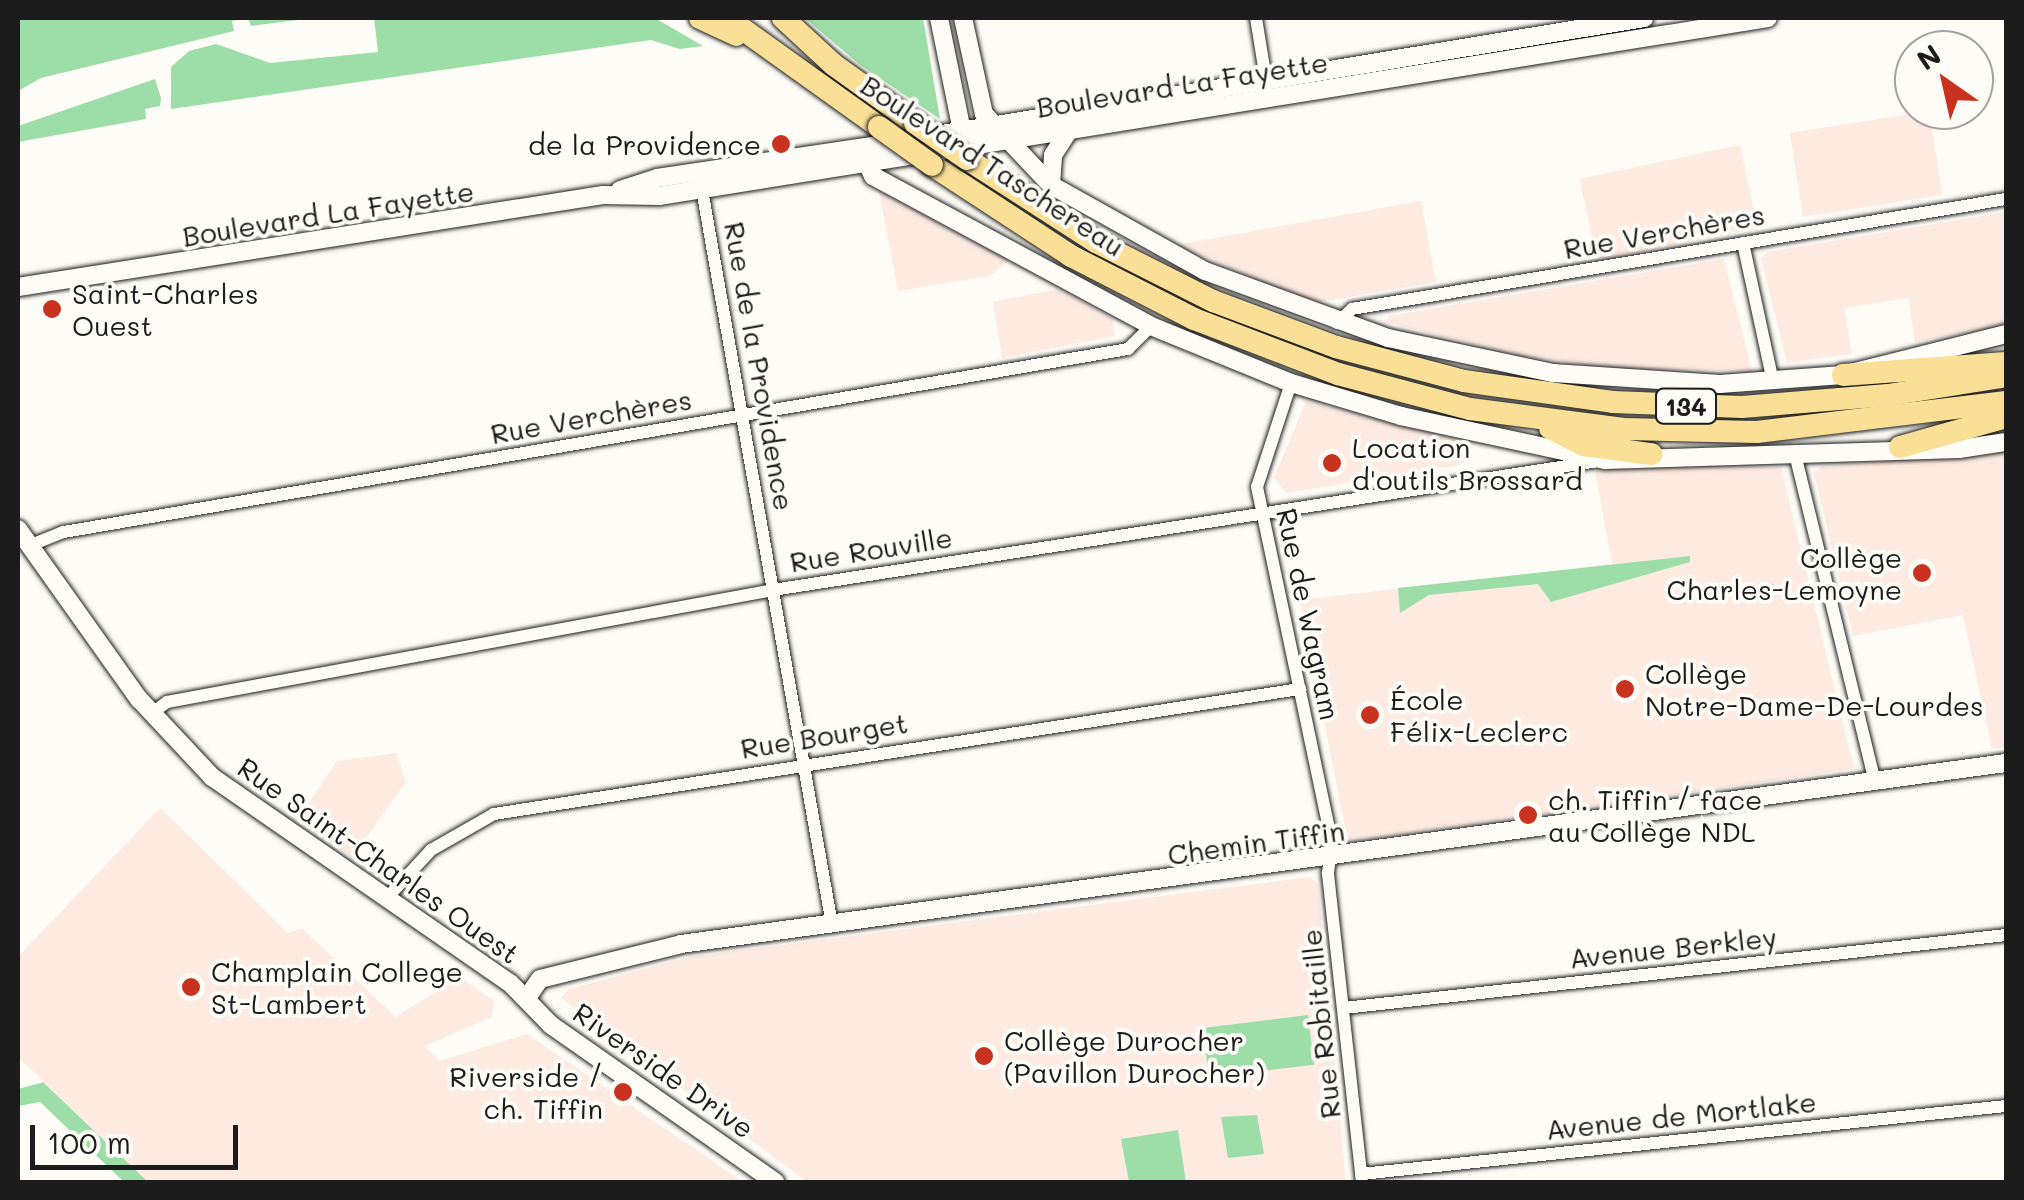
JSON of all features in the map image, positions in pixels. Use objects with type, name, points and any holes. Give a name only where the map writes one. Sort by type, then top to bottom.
[{"type":"highway","points":[[700,18],[770,53]]},
{"type":"highway","name":"Boulevard Taschereau","points":[[726,18],[932,165],[1071,256],[1214,328],[1381,387],[1534,419],[1654,431],[1786,431],[2006,402]]},
{"type":"highway","name":"Boulevard Taschereau","points":[[783,18],[834,65],[915,123],[973,152],[1080,233],[1213,301],[1354,353],[1464,381],[1594,401],[1742,406],[1888,396],[2006,376]]},
{"type":"highway","points":[[1842,374],[2006,363]]},
{"type":"highway","points":[[1900,447],[2006,416]]},
{"type":"highway","points":[[1534,419],[1584,445],[1651,454]]},
{"type":"street","points":[[940,18],[962,131],[973,152]]},
{"type":"street","points":[[963,18],[982,107],[992,124]]},
{"type":"street","points":[[1256,18],[1268,89]]},
{"type":"street","name":"Boulevard La Fayette","points":[[861,156],[973,152],[1007,140],[1644,18]]},
{"type":"street","name":"Boulevard La Fayette","points":[[18,287],[62,284],[861,156],[992,124],[1268,89],[1692,24],[1768,18]]},
{"type":"street","name":"Boulevard Taschereau","points":[[992,124],[1051,185],[1171,255],[1337,323],[1542,372],[1654,382],[1773,382],[1842,374],[2006,334]]},
{"type":"street","points":[[1051,185],[1052,160],[1069,130]]},
{"type":"street","name":"Boulevard Taschereau","points":[[861,156],[876,178],[1150,326],[1290,383],[1401,416],[1605,460],[1651,454],[1795,454],[1900,447],[1959,450],[2006,442]]},
{"type":"street","name":"Rue de la Providence","points":[[701,180],[746,415],[801,763],[832,925]]},
{"type":"street","name":"Rue Verchères","points":[[1337,323],[1352,309],[2006,198]]},
{"type":"street","points":[[1743,243],[1773,382]]},
{"type":"street","name":"Boulevard La Fayette","points":[[18,301],[62,284]]},
{"type":"street","name":"Rue Verchères","points":[[32,545],[64,532],[1128,349],[1150,326]]},
{"type":"street","name":"Rue de Wagram","points":[[1290,383],[1258,474],[1262,513],[1300,689],[1330,860]]},
{"type":"street","points":[[1795,454],[1875,782]]},
{"type":"street","name":"Rue Rouville","points":[[151,714],[167,702],[773,590],[1464,478],[1512,477],[1605,460]]},
{"type":"street","name":"Rue Saint-Charles Ouest","points":[[18,529],[151,714],[231,793],[526,1000]]},
{"type":"street","name":"Rue Bourget","points":[[386,899],[432,850],[494,814],[801,763],[1300,689]]},
{"type":"street","name":"Chemin Tiffin","points":[[526,1000],[540,980],[660,948],[1330,860],[2006,763]]},
{"type":"street","name":"Rue Robitaille","points":[[1330,860],[1361,1178]]},
{"type":"street","name":"Avenue Berkley","points":[[1344,1008],[2006,936]]},
{"type":"street","name":"Riverside Drive","points":[[526,1000],[551,1025],[775,1182]]},
{"type":"street","name":"Avenue de Mortlake","points":[[1361,1178],[2006,1106]]},
{"type":"shaded area","points":[[1894,117],[1894,130],[1932,130],[1942,195],[1803,217],[1790,133]]},
{"type":"shaded area","points":[[1740,145],[1757,227],[1597,261],[1580,179]]},
{"type":"shaded area","points":[[879,191],[1009,261],[989,276],[898,291]]},
{"type":"shaded area","points":[[1421,201],[1436,282],[1313,303],[1176,245]]},
{"type":"shaded area","points":[[2006,212],[2006,326],[1915,342],[1908,298],[1844,308],[1852,354],[1787,363],[1761,258],[1768,252]]},
{"type":"shaded area","points":[[1724,259],[1752,371],[1622,369],[1520,356],[1385,322],[1389,316]]},
{"type":"shaded area","points":[[1058,289],[1112,318],[1115,336],[1002,358],[993,302]]},
{"type":"shaded area","points":[[1306,401],[1459,440],[1468,458],[1460,465],[1286,493],[1274,478]]},
{"type":"shaded area","name":"Collège Charles-Lemoyne","points":[[2006,451],[2006,747],[1992,749],[1963,615],[1853,636],[1814,473],[1822,466]]},
{"type":"shaded area","name":"Collège Notre-Dame-De-Lourdes","points":[[1630,465],[1781,467],[1854,769],[1348,842],[1300,600],[1612,564],[1595,471]]},
{"type":"shaded area","points":[[396,753],[406,782],[352,857],[299,817],[337,761]]},
{"type":"shaded area","name":"Champlain College St-Lambert","points":[[160,808],[288,933],[302,928],[395,1017],[460,977],[494,1001],[492,1017],[424,1046],[440,1061],[527,1034],[743,1182],[148,1182],[18,1057],[18,957]]},
{"type":"shaded area","name":"Collège Durocher (Pavillon Durocher)","points":[[1309,877],[1318,884],[1346,1182],[807,1182],[561,998],[569,989],[690,957]]},
{"type":"green space","points":[[18,18],[248,18],[232,21],[234,31],[41,78],[18,91]]},
{"type":"green space","points":[[248,18],[314,18],[251,26]]},
{"type":"green space","points":[[374,18],[655,18],[703,46],[680,49],[651,40],[171,109],[171,67],[189,51],[216,44],[270,63],[378,52]]},
{"type":"green space","points":[[805,18],[923,18],[940,119],[859,64]]},
{"type":"green space","points":[[155,79],[160,106],[145,109],[146,119],[18,142],[18,126]]},
{"type":"green space","points":[[1690,556],[1690,562],[1551,602],[1538,584],[1429,595],[1400,613],[1398,588]]},
{"type":"green space","points":[[1308,1015],[1314,1065],[1209,1078],[1203,1028]]},
{"type":"green space","points":[[44,1082],[148,1182],[124,1182],[40,1102],[18,1106],[18,1089]]},
{"type":"green space","points":[[1257,1115],[1264,1154],[1228,1158],[1221,1117]]},
{"type":"green space","points":[[1178,1130],[1186,1182],[1129,1182],[1121,1139]]},
{"type":"place","name":"de la Providence","points":[[781,144]]},
{"type":"place","name":"Saint-Charles Ouest","points":[[52,309]]},
{"type":"place","name":"Location d'outils Brossard","points":[[1332,463]]},
{"type":"place","name":"Collège Charles-Lemoyne","points":[[1922,573]]},
{"type":"place","name":"Collège Notre-Dame-De-Lourdes","points":[[1625,689]]},
{"type":"place","name":"École Félix-Leclerc","points":[[1370,715]]},
{"type":"place","name":"ch. Tiffin / face au Collège NDL","points":[[1528,815]]},
{"type":"place","name":"Champlain College St-Lambert","points":[[191,987]]},
{"type":"place","name":"Collège Durocher (Pavillon Durocher)","points":[[984,1056]]},
{"type":"place","name":"Riverside / ch. Tiffin","points":[[623,1092]]}]
